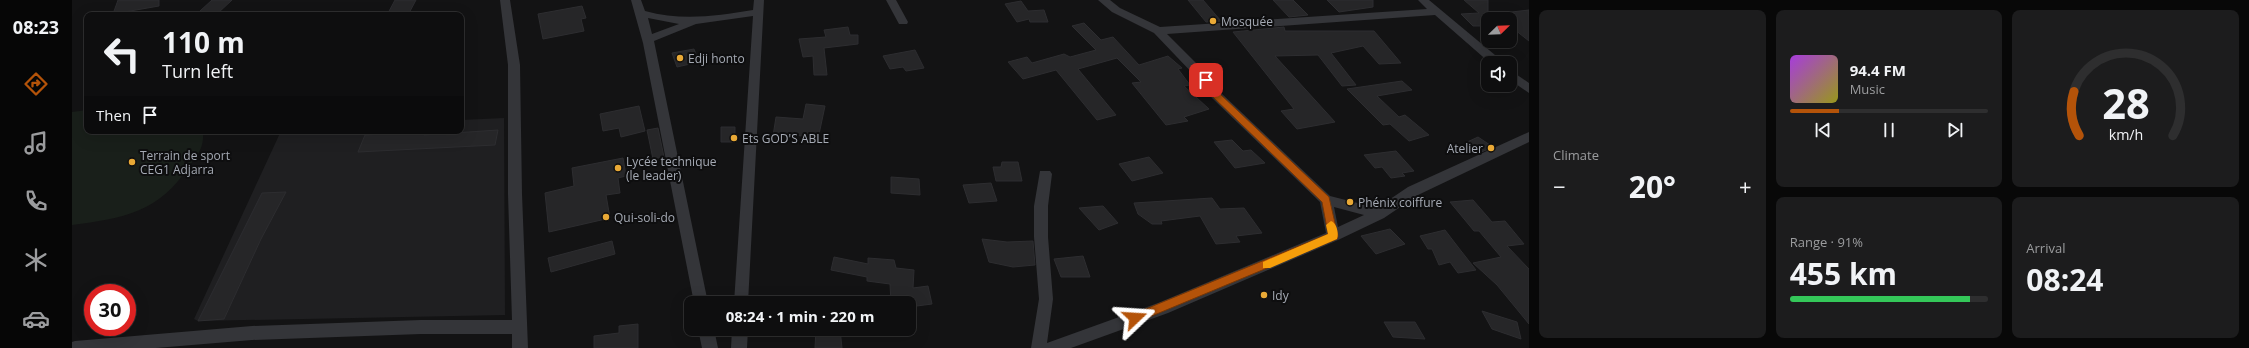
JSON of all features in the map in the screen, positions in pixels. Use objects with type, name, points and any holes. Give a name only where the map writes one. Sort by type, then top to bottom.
[{"type":"street","points":[[505,0],[514,65],[515,194],[520,348]]},
{"type":"street","points":[[636,0],[646,40],[700,296]]},
{"type":"street","points":[[891,0],[903,22]]},
{"type":"street","points":[[1103,0],[1116,10],[1158,31],[1201,75],[1216,95],[1326,200],[1379,214]]},
{"type":"street","points":[[1423,0],[1489,56]]},
{"type":"street","points":[[646,40],[694,22],[758,6],[741,296]]},
{"type":"street","points":[[1158,31],[1437,12]]},
{"type":"street","points":[[640,13],[654,17],[694,22]]},
{"type":"street","points":[[1517,80],[1529,89]]},
{"type":"street","points":[[1052,348],[1163,308],[1333,236],[1379,214],[1413,191],[1529,137]]},
{"type":"street","points":[[1039,348],[1046,299],[1046,284],[1041,237],[1041,206],[1045,174]]},
{"type":"street","points":[[1326,200],[1333,236]]},
{"type":"street","points":[[75,348],[260,333],[421,327],[520,327]]},
{"type":"street","points":[[707,336],[710,348]]},
{"type":"street","points":[[739,348],[740,336]]},
{"type":"shaded area","name":"Terrain de sport CEG1 Adjarra","points":[[84,110],[84,134],[203,134],[203,142],[196,157],[177,182],[165,194],[152,203],[124,216],[72,225],[72,112]]},
{"type":"shaded area","points":[[504,118],[505,315],[198,321],[194,319],[280,134],[464,134],[464,120]]},
{"type":"building","points":[[118,0],[159,0],[159,6],[124,12],[114,12]]},
{"type":"building","points":[[212,0],[232,0],[219,12],[200,11]]},
{"type":"building","points":[[395,0],[416,0],[410,12],[389,12]]},
{"type":"building","points":[[1188,0],[1203,0],[1221,21],[1206,22]]},
{"type":"building","points":[[1273,0],[1293,0],[1308,15],[1289,17]]},
{"type":"building","points":[[1327,0],[1373,0],[1373,7],[1339,12]]},
{"type":"building","points":[[1464,0],[1488,0],[1488,12],[1481,12],[1481,26],[1473,26],[1461,14],[1479,13]]},
{"type":"building","points":[[1021,1],[1028,11],[1044,10],[1048,22],[1030,22],[1029,19],[1017,22],[1005,4]]},
{"type":"building","points":[[582,6],[586,18],[581,19],[584,31],[543,39],[538,14]]},
{"type":"building","points":[[1529,10],[1529,41],[1517,32],[1517,12],[1512,12]]},
{"type":"building","points":[[1084,23],[1101,40],[1113,37],[1139,65],[1168,56],[1182,68],[1178,69],[1190,85],[1184,86],[1209,109],[1184,117],[1188,121],[1166,125],[1132,83],[1141,82],[1117,58],[1078,69],[1116,115],[1097,120],[1056,70],[1023,79],[1008,62],[1027,57],[1032,63],[1064,54],[1070,57],[1096,50],[1072,26]]},
{"type":"building","points":[[848,27],[850,35],[858,35],[858,44],[824,48],[827,75],[814,75],[813,56],[803,57],[799,39],[826,37],[824,30]]},
{"type":"building","points":[[1284,27],[1285,31],[1374,31],[1401,63],[1379,64],[1363,46],[1331,53],[1356,85],[1342,86],[1318,55],[1275,56],[1335,122],[1297,129],[1281,111],[1294,109],[1233,32]]},
{"type":"building","points":[[694,49],[699,62],[677,67],[672,53]]},
{"type":"building","points":[[915,50],[924,68],[906,71],[903,67],[890,69],[883,56]]},
{"type":"building","points":[[1402,81],[1412,90],[1377,96],[1399,117],[1405,115],[1429,135],[1409,141],[1390,124],[1383,125],[1347,89]]},
{"type":"building","points":[[806,104],[825,106],[818,139],[790,134],[790,137],[773,136],[776,117],[803,119]]},
{"type":"building","points":[[639,106],[645,131],[621,137],[619,128],[603,131],[600,114]]},
{"type":"building","points":[[721,127],[735,127],[735,142],[721,142]]},
{"type":"building","points":[[658,128],[664,157],[653,159],[647,130]]},
{"type":"building","points":[[498,130],[495,145],[358,152],[365,135],[464,134],[464,132]]},
{"type":"building","points":[[1478,137],[1493,147],[1479,153],[1465,143]]},
{"type":"building","points":[[1232,140],[1243,151],[1251,150],[1265,163],[1235,168],[1214,142]]},
{"type":"building","points":[[1396,151],[1414,171],[1402,173],[1405,176],[1391,178],[1382,167],[1375,168],[1364,155]]},
{"type":"building","points":[[1149,157],[1163,173],[1132,181],[1119,164]]},
{"type":"building","points":[[623,158],[626,176],[618,178],[620,193],[606,195],[610,218],[549,232],[545,193],[574,186],[572,168]]},
{"type":"building","points":[[1002,162],[1018,162],[1022,181],[996,181],[993,167],[1001,167]]},
{"type":"building","points":[[891,177],[919,179],[920,195],[891,193]]},
{"type":"building","points":[[991,183],[997,201],[969,203],[963,185]]},
{"type":"building","points":[[286,192],[261,239],[224,319],[198,321],[262,193]]},
{"type":"building","points":[[1212,198],[1220,209],[1244,208],[1262,233],[1236,236],[1240,242],[1216,244],[1200,216],[1161,221],[1162,224],[1152,224],[1138,214],[1134,203]]},
{"type":"building","points":[[1473,200],[1492,222],[1505,221],[1524,244],[1507,246],[1529,269],[1529,324],[1497,285],[1473,263],[1501,257],[1479,231],[1474,231],[1450,202]]},
{"type":"building","points":[[1103,206],[1118,223],[1099,230],[1079,208]]},
{"type":"building","points":[[1390,229],[1405,244],[1376,254],[1361,236]]},
{"type":"building","points":[[1445,230],[1476,270],[1458,273],[1450,262],[1439,265],[1432,249],[1428,249],[1420,236]]},
{"type":"building","points":[[982,239],[1007,242],[1033,241],[1035,265],[1013,267],[989,262]]},
{"type":"building","points":[[612,241],[615,254],[551,272],[548,258]]},
{"type":"building","points":[[1083,256],[1090,277],[1061,277],[1054,259]]},
{"type":"building","points":[[834,257],[868,264],[868,258],[894,260],[896,268],[914,270],[913,288],[928,286],[932,304],[916,306],[916,296],[891,296],[890,284],[867,281],[867,277],[831,270]]},
{"type":"building","points":[[1482,311],[1517,322],[1521,339],[1492,329]]},
{"type":"building","points":[[1384,322],[1415,322],[1425,339],[1393,337]]},
{"type":"building","points":[[638,324],[638,348],[594,348],[594,336],[619,333],[619,326]]},
{"type":"building","points":[[816,336],[841,336],[842,348],[815,348]]},
{"type":"slow traffic","points":[[1266,265],[1333,236],[1331,225]]},
{"type":"place","name":"Mosquée","points":[[1213,21]]},
{"type":"place","name":"Edji honto","points":[[680,58]]},
{"type":"place","name":"Ets GOD'S ABLE","points":[[734,138]]},
{"type":"place","name":"Atelier","points":[[1491,148]]},
{"type":"place","name":"Terrain de sport CEG1 Adjarra","points":[[132,162]]},
{"type":"place","name":"Lycée technique (le leader)","points":[[618,168]]},
{"type":"place","name":"Phénix coiffure","points":[[1350,202]]},
{"type":"place","name":"Qui-soli-do","points":[[606,217]]},
{"type":"place","name":"Idy","points":[[1264,295]]},
{"type":"route","points":[[1135,318],[1163,308],[1333,236],[1326,200],[1216,95],[1211,90],[1206,80]]}]
